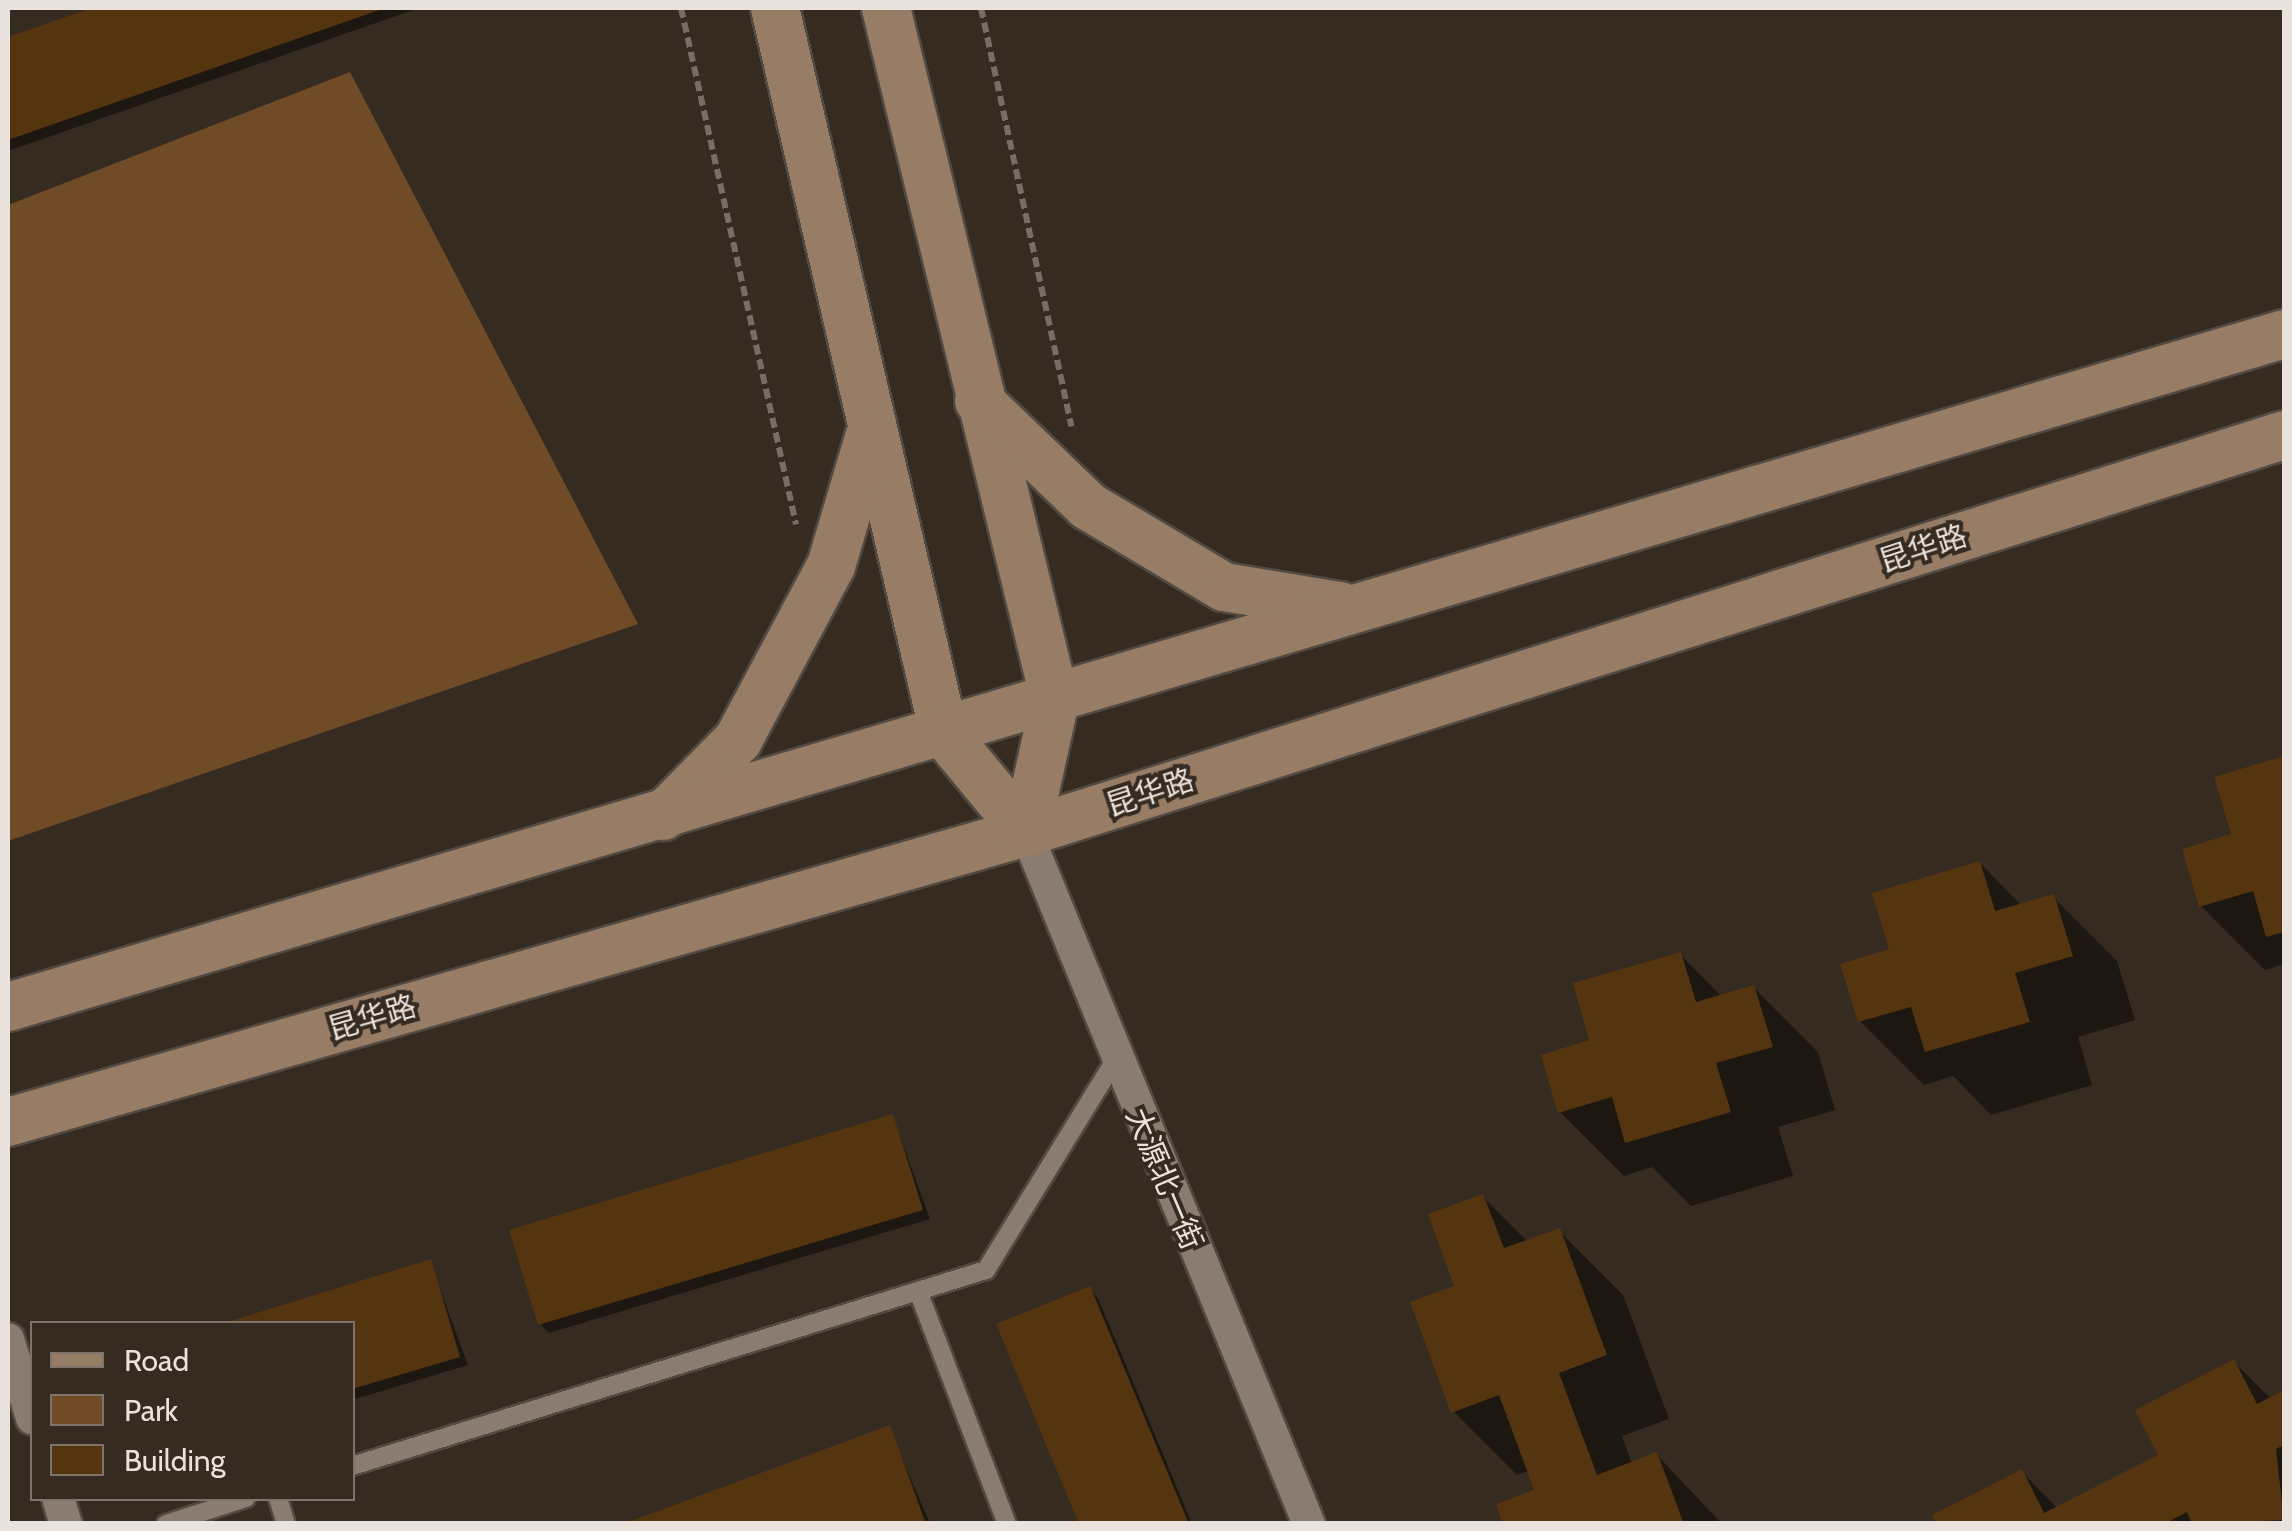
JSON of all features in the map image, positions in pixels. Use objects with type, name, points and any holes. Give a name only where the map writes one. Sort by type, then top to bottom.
[{"type":"main road","points":[[774,8],[870,434],[944,733],[1026,832]]},
{"type":"main road","points":[[886,8],[1055,700],[1026,832]]},
{"type":"main road","points":[[8,1007],[660,819],[1352,608],[2284,334]]},
{"type":"main road","points":[[980,402],[1088,506],[1224,587],[1352,608]]},
{"type":"main road","points":[[660,819],[738,740],[813,600],[870,434]]},
{"type":"main road","name":"昆华路","points":[[8,1122],[1026,832],[2284,434]]},
{"type":"street","name":"大源北一街","points":[[1026,832],[1114,1062],[1309,1524]]},
{"type":"street","points":[[8,1339],[30,1411]]},
{"type":"lane","points":[[355,1465],[986,1270],[1114,1062]]},
{"type":"lane","points":[[918,1291],[1007,1524]]},
{"type":"lane","points":[[166,1524],[237,1501]]},
{"type":"path","points":[[681,8],[813,600]]},
{"type":"path","points":[[981,8],[1088,506]]},
{"type":"green space","points":[[350,72],[638,624],[8,841],[8,205]]},
{"type":"building","points":[[92,8],[385,8],[8,140],[8,37]]},
{"type":"building","points":[[2284,756],[2284,932],[2266,937],[2253,891],[2199,907],[2182,849],[2231,834],[2214,777]]},
{"type":"building","points":[[1980,861],[1995,911],[2054,894],[2073,956],[2015,973],[2030,1022],[1925,1052],[1911,1007],[1858,1022],[1840,964],[1889,949],[1872,893]]},
{"type":"building","points":[[1681,952],[1696,1002],[1754,985],[1773,1047],[1716,1063],[1731,1112],[1625,1143],[1612,1097],[1558,1113],[1541,1055],[1589,1040],[1573,983]]},
{"type":"building","points":[[893,1114],[923,1210],[538,1325],[509,1230]]},
{"type":"building","points":[[1483,1194],[1504,1248],[1560,1228],[1607,1355],[1559,1373],[1597,1475],[1657,1452],[1684,1524],[1503,1524],[1496,1504],[1534,1490],[1499,1395],[1451,1413],[1410,1302],[1454,1286],[1428,1214]]},
{"type":"building","points":[[431,1259],[460,1357],[355,1388],[355,1321],[231,1321]]},
{"type":"building","points":[[1090,1286],[1189,1524],[1079,1524],[996,1324]]},
{"type":"building","points":[[2234,1359],[2257,1404],[2284,1390],[2284,1445],[2276,1449],[2284,1520],[2192,1524],[2187,1512],[2164,1524],[1936,1524],[1932,1515],[2022,1469],[2044,1513],[2158,1455],[2135,1410]]},
{"type":"building","points":[[890,1425],[926,1524],[626,1524],[626,1523]]}]
